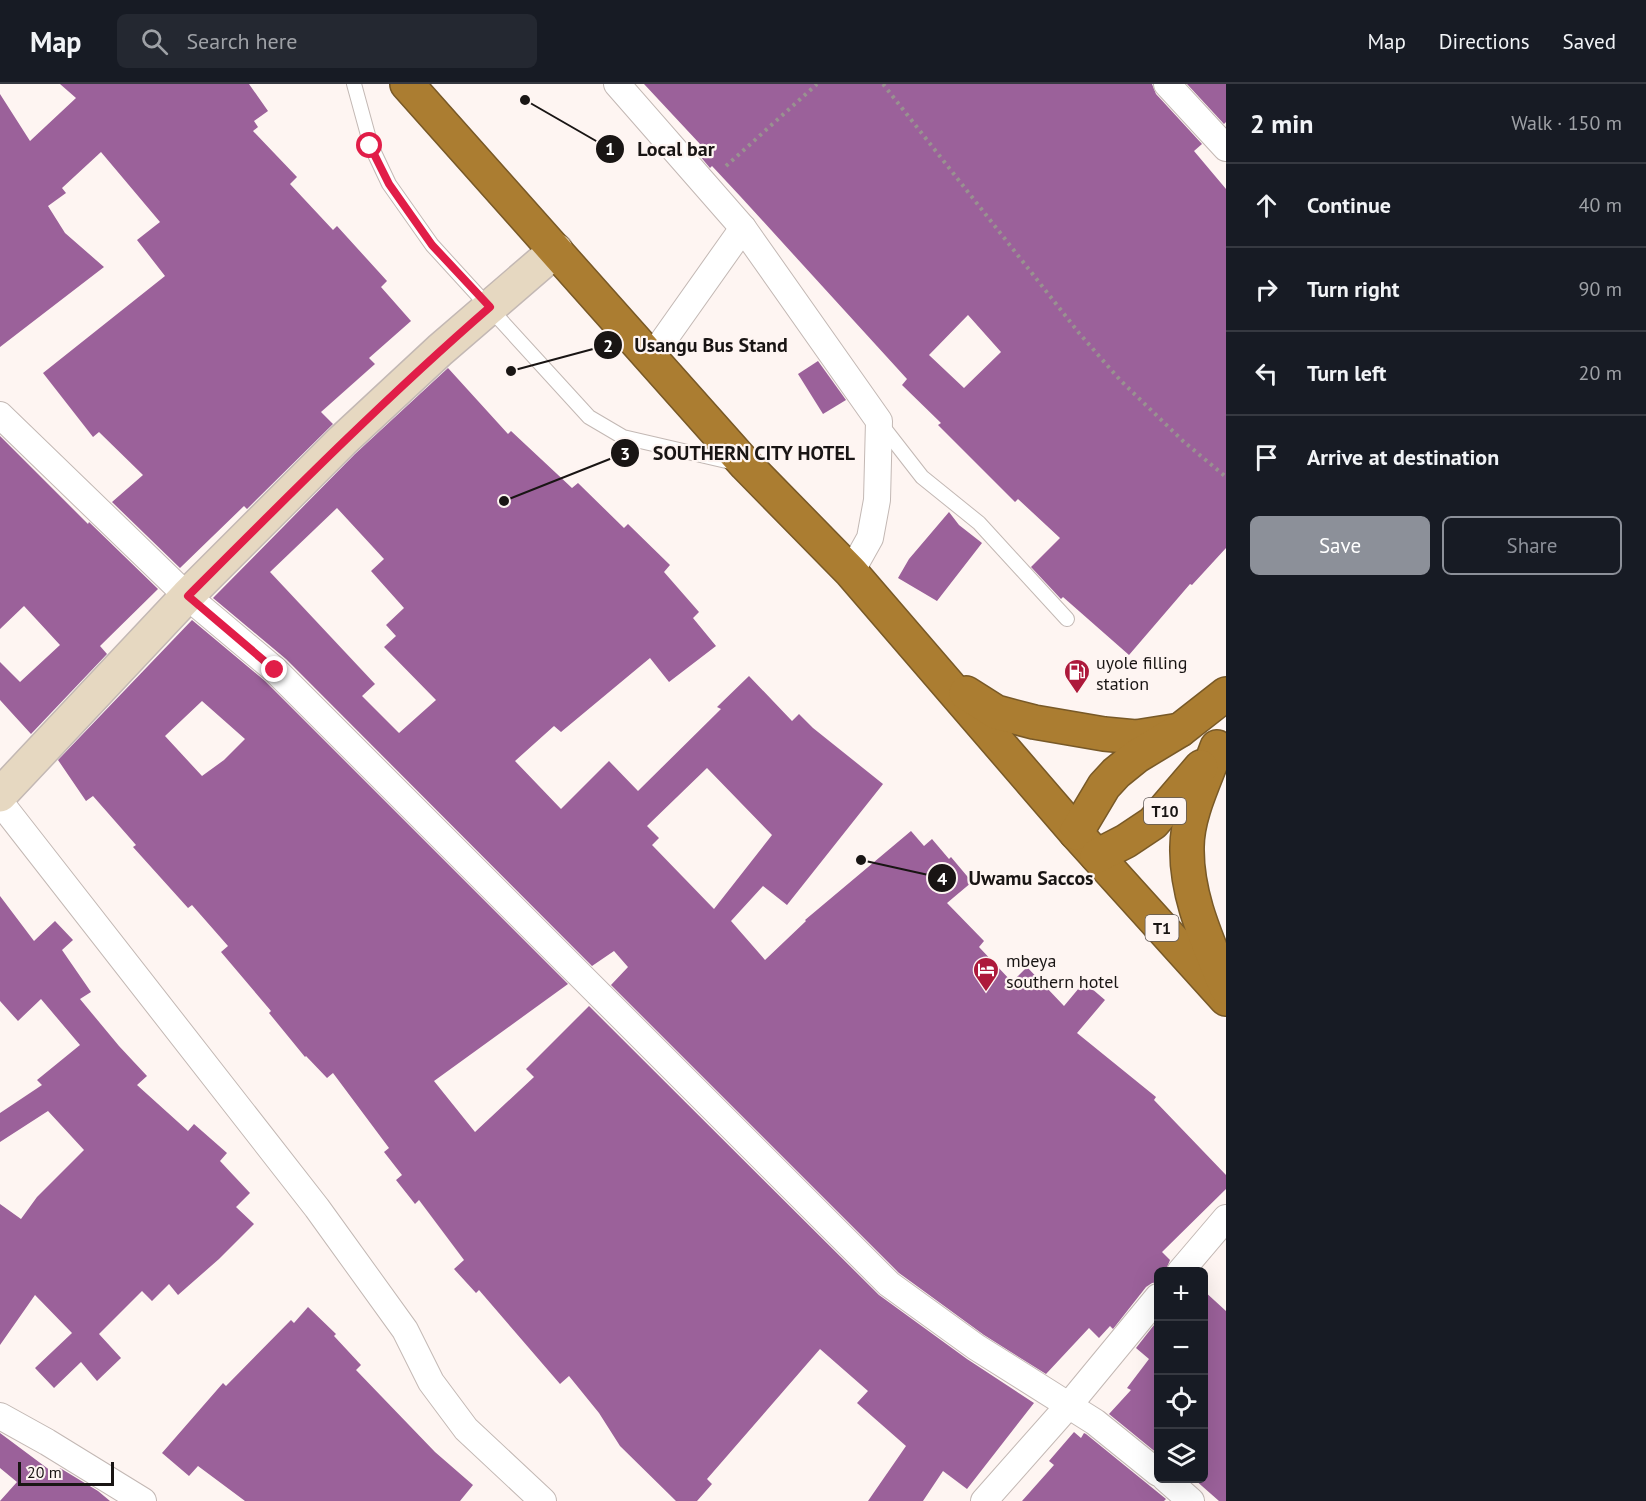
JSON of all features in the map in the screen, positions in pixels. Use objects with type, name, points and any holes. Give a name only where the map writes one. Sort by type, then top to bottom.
[{"type":"highway","name":"T1","points":[[407,84],[746,465],[851,572],[1087,845],[1226,999]]},
{"type":"highway","points":[[946,681],[996,712],[1034,722],[1136,737],[1180,730]]},
{"type":"highway","points":[[1087,845],[1104,786],[1137,756],[1180,730],[1226,694]]},
{"type":"highway","points":[[1221,742],[1192,817],[1186,846],[1189,888],[1202,929],[1226,987]]},
{"type":"highway","name":"T10","points":[[1087,845],[1126,841],[1153,823],[1175,800],[1221,742]]},
{"type":"street","points":[[617,84],[743,228],[879,421],[877,500],[870,537],[851,572]]},
{"type":"street","points":[[1167,84],[1226,148]]},
{"type":"street","points":[[651,358],[743,228]]},
{"type":"street","points":[[0,795],[188,596],[342,441],[440,350],[556,250]]},
{"type":"street","points":[[0,415],[188,596],[275,670],[889,1284],[976,1347],[1095,1422],[1154,1470]]},
{"type":"street","points":[[0,802],[317,1208],[405,1330],[431,1382],[466,1429],[543,1501]]},
{"type":"street","points":[[1184,1267],[1226,1218]]},
{"type":"street","points":[[984,1501],[1069,1405],[1154,1302]]},
{"type":"street","points":[[0,1416],[143,1501]]},
{"type":"street","points":[[1170,1483],[1191,1501]]},
{"type":"lane","points":[[354,84],[370,146],[389,184],[432,245],[589,417],[623,437],[746,465]]},
{"type":"lane","points":[[879,421],[922,477],[979,523],[1067,619]]},
{"type":"path","points":[[706,185],[817,84]]},
{"type":"path","points":[[883,84],[1079,333],[1120,381],[1183,441],[1226,477]]},
{"type":"building","points":[[60,84],[249,84],[268,111],[254,121],[258,127],[253,131],[297,177],[290,184],[333,230],[337,226],[387,281],[381,287],[411,321],[369,358],[375,364],[321,412],[333,424],[247,509],[244,506],[180,568],[112,502],[143,475],[99,432],[93,437],[43,373],[165,276],[137,240],[160,222],[101,152],[62,188],[66,193],[48,206],[65,233],[104,267],[0,347],[0,94],[30,141],[76,98]]},
{"type":"building","points":[[644,84],[1152,84],[1156,94],[1202,144],[1194,151],[1226,189],[1226,548],[1192,585],[1190,584],[1129,655],[1063,597],[1061,599],[1031,567],[1060,538],[1018,499],[1015,502],[938,425],[941,423],[902,385],[907,379],[712,166],[710,168],[694,149],[700,144]],"holes":[[[968,315],[1001,352],[964,388],[929,355]]]},
{"type":"building","points":[[1187,84],[1226,84],[1226,122],[1224,124]]},
{"type":"building","points":[[818,361],[846,400],[823,414],[798,374]]},
{"type":"building","points":[[448,368],[508,434],[511,431],[572,488],[578,483],[624,528],[628,524],[670,565],[664,572],[699,612],[693,618],[716,646],[669,682],[650,658],[561,732],[554,726],[515,761],[561,809],[609,761],[638,791],[721,709],[717,707],[749,676],[792,721],[799,714],[883,784],[787,905],[763,886],[731,921],[765,960],[805,920],[911,831],[924,846],[932,839],[972,882],[947,903],[984,941],[979,947],[1012,982],[1027,967],[1064,1006],[1084,982],[1105,1000],[1077,1033],[1156,1097],[1154,1100],[1226,1175],[1226,1189],[1162,1252],[1170,1260],[1167,1267],[1154,1267],[1154,1283],[1146,1287],[1113,1329],[1110,1326],[1099,1338],[1089,1328],[1046,1374],[984,1335],[899,1273],[611,985],[628,967],[614,951],[592,966],[286,659],[213,598],[355,454]],"holes":[[[337,508],[384,559],[371,571],[404,608],[386,625],[396,636],[384,647],[436,700],[399,733],[362,696],[375,684],[270,572]],[[707,768],[772,835],[714,909],[652,845],[659,838],[647,826]]]},
{"type":"building","points":[[0,436],[88,524],[89,522],[158,589],[100,646],[107,654],[31,734],[0,700],[0,662],[20,682],[60,645],[24,606],[0,629]]},
{"type":"building","points":[[949,512],[959,525],[982,543],[937,601],[898,578],[909,559]]},
{"type":"building","points":[[192,620],[265,681],[568,984],[434,1081],[475,1132],[534,1077],[526,1069],[589,1006],[879,1295],[967,1359],[1034,1403],[967,1489],[943,1471],[923,1501],[868,1501],[906,1446],[857,1403],[868,1391],[820,1349],[707,1479],[712,1484],[697,1501],[676,1501],[620,1446],[599,1413],[569,1376],[560,1384],[479,1290],[476,1293],[454,1269],[464,1260],[419,1200],[415,1204],[396,1180],[402,1175],[384,1152],[389,1148],[333,1073],[327,1078],[305,1057],[269,1013],[271,1011],[221,952],[228,946],[192,905],[188,908],[133,847],[136,845],[93,796],[86,801],[58,760]],"holes":[[[202,701],[245,739],[224,760],[202,776],[165,736]]]},
{"type":"building","points":[[0,896],[34,941],[55,921],[73,940],[62,950],[91,992],[80,999],[147,1076],[137,1085],[188,1131],[194,1124],[227,1153],[220,1161],[250,1193],[236,1207],[254,1224],[178,1295],[169,1284],[152,1301],[142,1291],[99,1334],[121,1358],[97,1381],[81,1362],[54,1388],[35,1368],[72,1333],[35,1295],[0,1345],[0,1204],[21,1219],[37,1197],[84,1150],[48,1111],[0,1142],[0,1113],[42,1085],[37,1080],[80,1045],[41,999],[18,1021],[0,1001]]},
{"type":"building","points":[[1208,1295],[1226,1311],[1226,1501],[1219,1501],[1199,1483],[1208,1483]]},
{"type":"building","points":[[308,1307],[336,1334],[334,1336],[361,1365],[356,1370],[435,1452],[473,1485],[460,1501],[245,1501],[198,1466],[189,1476],[162,1453],[223,1383],[226,1386],[291,1320],[294,1323]]},
{"type":"building","points":[[1154,1325],[1154,1451],[1109,1414],[1131,1390],[1127,1388],[1149,1359],[1136,1348]]},
{"type":"building","points":[[1074,1432],[1081,1438],[1084,1433],[1086,1434],[1166,1499],[1164,1501],[1022,1501],[1054,1465],[1049,1461]]},
{"type":"building","points":[[0,1433],[55,1474],[60,1468],[110,1501],[0,1501],[17,1482],[0,1468]]},
{"type":"place","name":"Local bar","points":[[525,100]]},
{"type":"place","name":"Usangu Bus Stand","points":[[511,371]]},
{"type":"place","name":"SOUTHERN CITY HOTEL","points":[[504,501]]},
{"type":"place","name":"uyole filling station","points":[[1077,695]]},
{"type":"place","name":"Uwamu Saccos","points":[[861,860]]},
{"type":"place","name":"mbeya southern hotel","points":[[986,993]]},
{"type":"route","points":[[275,670],[188,596],[342,441],[490,307],[432,245],[389,184],[370,146]]}]
